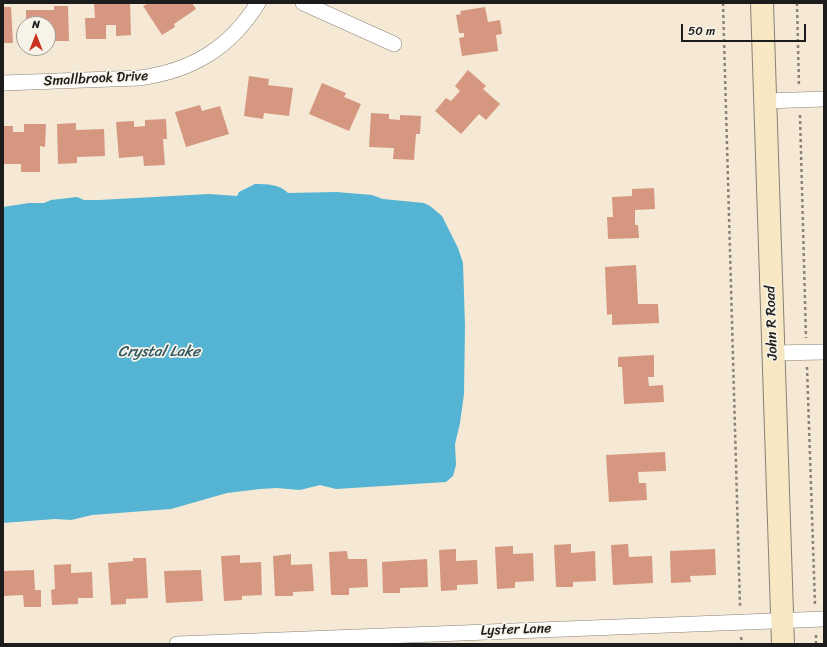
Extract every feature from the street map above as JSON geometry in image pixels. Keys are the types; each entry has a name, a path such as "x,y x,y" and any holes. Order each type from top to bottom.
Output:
{"main road":[{"name":"John R Road","path":"762,3 783,644"}],"street":[{"name":"Smallbrook Drive","path":"3,84 157,76 203,58 221,47 241,27 258,3"},
{"path":"303,3 394,44"},
{"path":"765,101 824,99"},
{"path":"774,353 824,352"},
{"name":"Lyster Lane","path":"177,644 824,619"}],"path":[{"path":"723,3 740,609"},
{"path":"797,3 799,83"},
{"path":"800,116 806,334"},
{"path":"807,368 815,601"},
{"path":"816,636 816,644"}],"water":[{"name":"Crystal Lake","path":"255,184 277,186 288,193 336,192 372,195 383,199 424,203 442,216 458,248 463,263 465,326 464,394 460,423 455,444 456,465 453,476 446,482 336,489 320,485 300,490 277,488 260,489 227,493 171,509 92,515 71,520 55,519 3,523 3,207 29,203 44,203 51,200 77,197 84,200 99,200 209,194 237,196 239,192"}],"building":[{"path":"94,3 130,3 131,35 116,36 116,25 106,25 106,39 86,39 85,18 95,18"},
{"path":"149,3 192,3 196,9 174,24 175,27 162,35 143,6"},
{"path":"54,6 68,6 69,41 56,41 56,16 26,16 26,10 54,10"},
{"path":"3,7 11,7 13,43 3,43"},
{"path":"485,7 488,22 500,20 502,34 496,35 498,51 462,56 459,38 464,37 464,33 459,33 456,15 461,14 460,11"},
{"path":"468,70 486,86 483,89 500,104 486,120 479,114 461,134 435,111 446,98 451,101 460,91 455,86"},
{"path":"249,76 269,79 268,85 293,88 289,116 264,113 263,119 244,116"},
{"path":"322,83 346,93 344,97 361,104 349,131 309,114"},
{"path":"200,105 202,111 220,106 229,134 186,147 175,112"},
{"path":"371,113 389,114 389,119 400,120 400,115 421,116 420,134 416,134 414,160 393,159 394,148 369,147"},
{"path":"166,119 167,139 163,139 165,165 144,166 143,156 119,158 116,122 134,121 134,127 145,126 145,120"},
{"path":"76,123 76,130 104,129 105,156 77,157 77,163 58,164 57,124"},
{"path":"24,124 46,124 45,147 40,146 40,172 21,172 21,164 3,164 3,126 13,126 13,132 24,132"},
{"path":"654,188 655,209 635,210 635,225 638,225 639,238 608,239 607,217 613,217 612,197 632,196 632,189"},
{"path":"636,265 638,304 658,304 659,323 612,325 612,314 607,315 605,267"},
{"path":"654,355 654,377 648,377 649,386 663,385 664,402 624,404 622,367 618,367 618,357"},
{"path":"665,452 666,471 638,472 639,483 646,483 647,500 609,502 606,455"},
{"path":"571,544 571,553 595,551 596,581 573,582 573,587 556,587 554,545"},
{"path":"628,544 629,557 652,556 653,583 613,585 611,545"},
{"path":"513,546 513,554 533,553 534,581 515,582 515,588 497,589 495,547"},
{"path":"456,549 456,561 477,560 478,584 457,585 457,590 441,591 439,550"},
{"path":"715,549 716,575 690,576 691,582 671,583 670,551"},
{"path":"347,551 348,559 367,559 368,587 349,588 349,595 331,595 329,552"},
{"path":"291,554 291,565 312,564 314,591 293,592 293,596 275,596 273,556"},
{"path":"240,555 240,563 261,562 262,595 242,596 242,600 224,601 221,556"},
{"path":"133,558 146,558 148,598 126,599 126,604 111,605 108,563 133,561"},
{"path":"427,559 428,587 400,588 400,593 383,593 382,562"},
{"path":"71,564 71,573 92,572 93,598 78,598 78,604 52,605 51,590 55,589 54,565"},
{"path":"34,570 35,590 41,590 41,607 24,607 23,595 3,596 3,571"},
{"path":"201,570 203,601 166,603 164,571"}]}
